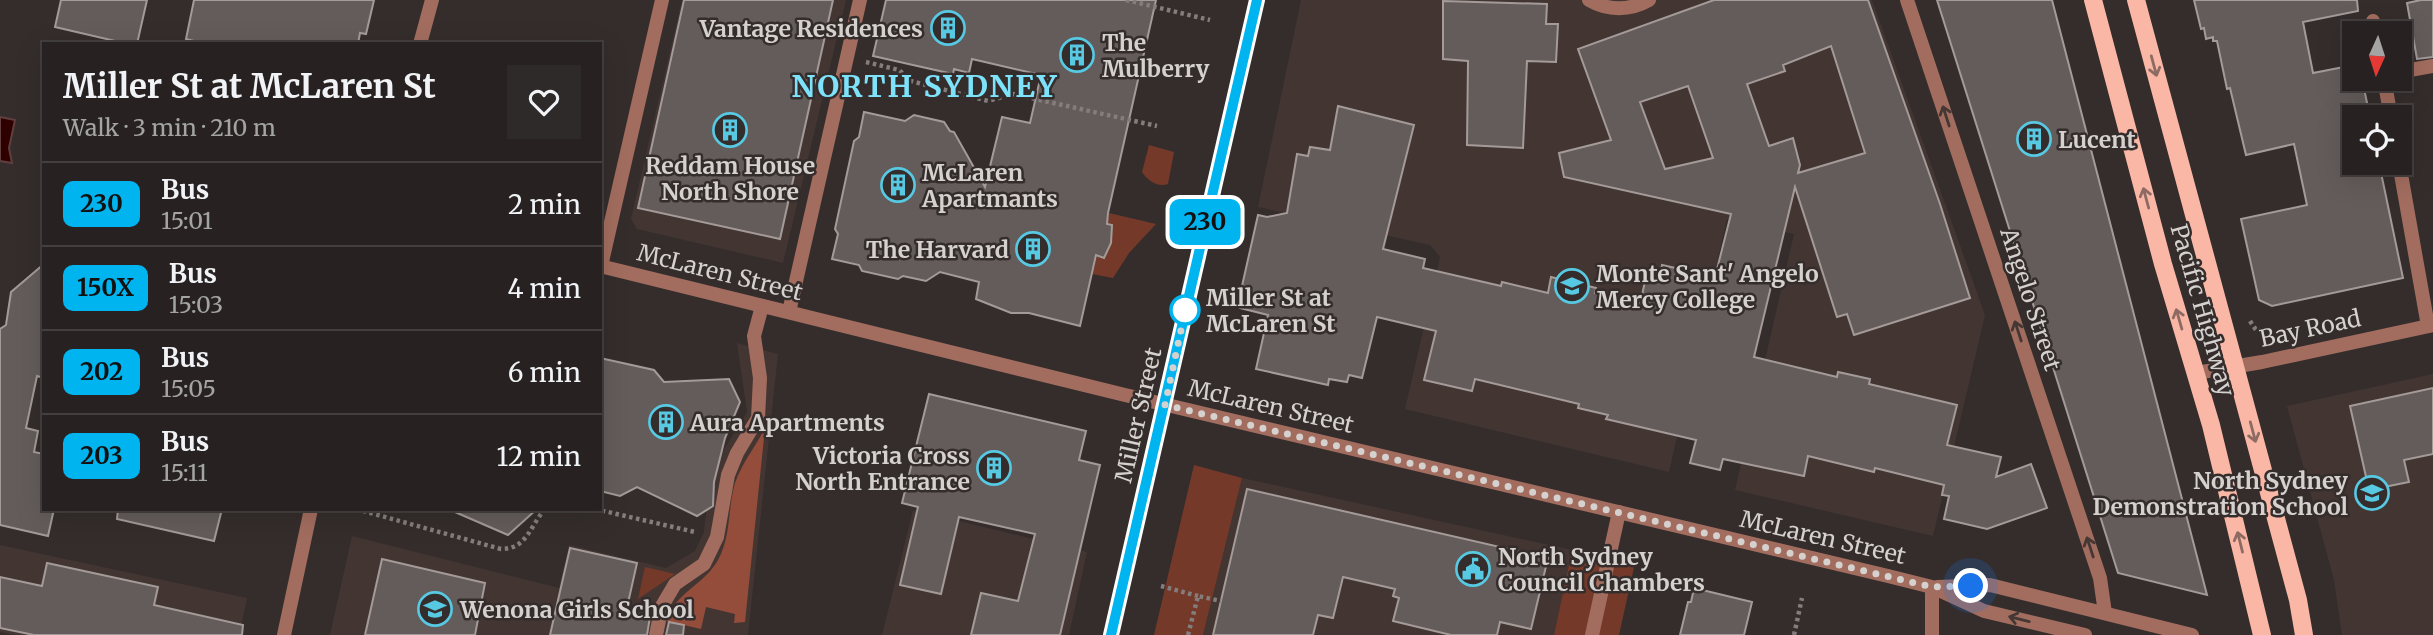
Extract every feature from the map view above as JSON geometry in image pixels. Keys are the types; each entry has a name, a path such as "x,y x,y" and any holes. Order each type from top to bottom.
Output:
{"main road":[{"name":"Miller Street","path":"1111,635 1257,0"},
{"name":"Pacific Highway","path":"2093,0 2166,276 2211,425 2262,635"},
{"name":"Pacific Highway","path":"2136,0 2298,600 2304,635"}],"street":[{"path":"422,42 432,0"},
{"path":"602,262 662,0"},
{"path":"789,312 860,0"},
{"path":"1589,0 1598,5 1618,9 1639,6 1649,0"},
{"name":"Angelo Street","path":"1907,0 2100,578 2105,613"},
{"path":"2412,69 2433,65"},
{"path":"2401,175 2430,325"},
{"name":"McLaren Street","path":"602,266 1165,405 1932,587 1984,611 2085,635"},
{"path":"656,635 662,607 675,584 704,564 717,537 729,475 737,453 758,418 760,378 754,335 762,306"},
{"name":"Bay Road","path":"2196,373 2430,325"},
{"path":"284,635 312,511"},
{"path":"1592,635 1619,512"},
{"name":"McLaren Street","path":"1932,587 1990,585 2192,635"},
{"path":"1932,587 1933,635"}],"path":[{"path":"1126,0 1210,20"},
{"path":"862,61 899,70 911,81 988,101 1013,94 1157,126"},
{"path":"2250,321 2256,330"},
{"path":"363,511 501,549 510,549 520,545 528,537 544,511"},
{"path":"602,511 717,537"},
{"path":"1161,586 1221,601"},
{"path":"1188,635 1198,596"},
{"path":"1794,635 1802,597"}],"shaded area":[{"name":"Reddam House North Shore","path":"682,0 846,0 783,263 637,229 631,219"},
{"name":"Monte Sant' Angelo Mercy College","path":"1301,0 1872,0 1985,315 1933,536 1735,490 1794,234 1727,219 1669,472 1405,409 1440,257 1430,245 1258,207"},
{"path":"0,117 15,120 9,148 12,163 0,161"},
{"path":"1149,145 1174,152 1168,184 1153,182 1142,172"},
{"path":"1109,213 1156,224 1129,253 1113,278 1092,274 1097,256 1104,258 1111,243 1112,225 1107,224"},
{"path":"737,343 778,354 748,635 330,635 352,536 559,588 569,545 666,568 695,551 704,532 715,464 747,412"},
{"name":"North Sydney Demonstration School","path":"2433,374 2433,635 2342,635 2334,580 2287,406"},
{"path":"765,428 745,622 734,623 735,614 706,607 701,629 666,621 676,603 706,576 718,560 727,535 735,483"},
{"path":"1194,465 1242,478 1203,635 1154,635"},
{"name":"North Sydney Council Chambers","path":"1242,478 1572,550 1554,635 1203,635"},
{"path":"913,510 1087,552 1069,635 882,635"},
{"path":"0,545 247,598 239,635 14,635 0,632"},
{"path":"1572,550 1635,563 1619,635 1554,635"},
{"path":"645,567 675,574 638,599"}],"building":[{"path":"61,0 147,0 137,42 119,42 55,27"},
{"path":"194,0 374,0 366,34 360,33 358,42 198,42 186,39"},
{"name":"Reddam House North Shore","path":"684,0 833,0 780,239 638,208"},
{"path":"886,0 1156,0 1108,213 1107,224 1112,225 1111,243 1104,258 1096,255 1080,326 1029,313 1011,313 976,299 979,282 940,272 926,281 903,276 898,279 862,271 859,265 832,259 838,234 835,229 854,141 859,137 864,112 905,121 914,115 944,122 950,131 954,132 985,187 1002,117 1030,123 1041,75 972,59 969,73 954,69 953,74 873,56"},
{"path":"1714,0 1868,0 1970,298 1854,335 1847,314 1837,317 1795,187 1754,357 1837,377 1838,372 1870,379 1869,384 1957,405 1947,445 2001,457 1996,477 2031,464 2047,508 1987,529 1944,519 1949,496 1942,495 1944,485 1875,468 1874,472 1808,456 1804,476 1723,459 1720,470 1690,463 1696,440 1606,419 1608,415 1578,408 1579,404 1475,379 1472,391 1424,380 1436,331 1377,317 1362,378 1349,375 1347,382 1329,379 1328,385 1256,369 1268,315 1240,308 1246,286 1242,286 1258,215 1267,217 1287,213 1297,154 1308,156 1310,147 1330,150 1338,106 1414,125 1383,249 1425,259 1423,268 1501,286 1502,282 1548,293 1551,277 1596,288 1595,293 1640,304 1646,277 1659,280 1662,265 1715,277 1731,214 1564,177 1559,153 1611,140 1578,49","holes":["1831,46 1865,153 1798,173 1800,165 1793,138 1769,146 1747,84 1785,71 1783,65","1688,86 1713,158 1665,169 1640,102"]},
{"path":"1937,0 2052,0 2207,595 2118,573"},
{"path":"2194,0 2357,0 2358,11 2303,22 2313,73 2342,67 2342,91 2365,91 2367,105 2342,105 2342,175 2382,175 2403,278 2272,306 2259,300 2241,219 2307,205 2294,144 2246,155 2230,88 2227,89 2217,41 2213,41 2213,37 2206,39 2204,28 2201,29"},
{"path":"2433,0 2433,57 2417,59 2407,3"},
{"path":"1443,1 1547,4 1546,24 1558,24 1556,62 1527,61 1523,148 1467,145 1468,61 1443,59"},
{"path":"42,266 42,377 37,376 26,428 38,431 34,452 42,454 42,511 54,511 48,536 0,525 0,329 6,325 11,292"},
{"name":"Aura Apartments","path":"602,358 654,370 664,382 729,379 740,402 725,438 714,482 713,506 697,516 637,487 620,496 602,492"},
{"path":"2433,388 2433,454 2404,460 2409,482 2369,490 2350,406"},
{"name":"Victoria Cross North Entrance","path":"929,394 1086,431 1079,460 1100,465 1060,635 971,635 981,593 1018,601 1035,534 959,517 941,594 900,585 918,507 902,503"},
{"name":"North Sydney Council Chambers","path":"1247,489 1548,558 1531,629 1500,622 1497,635 1451,635 1393,621 1399,598 1393,596 1395,589 1343,577 1333,618 1318,615 1313,635 1213,635"},
{"path":"118,511 222,511 214,541 117,519"},
{"path":"453,511 535,511 508,535"},
{"path":"570,548 637,563 626,612 650,617 647,635 550,635"},
{"path":"382,559 485,583 475,635 365,635"},
{"path":"47,563 158,587 154,605 243,625 242,635 34,635 0,628 0,577 42,586"},
{"path":"1694,588 1752,602 1744,635 1680,635"},
{"path":"669,622 684,625 683,635 666,635"}],"bus line":[{"name":"230","path":"1111,635 1257,0"}],"place":[{"name":"Vantage Residences","path":"948,28"},
{"name":"The Mulberry","path":"1077,55"},
{"name":"Reddam House North Shore","path":"730,130"},
{"name":"Lucent","path":"2034,139"},
{"name":"McLaren Apartmants","path":"898,185"},
{"name":"The Harvard","path":"1033,249"},
{"name":"Monte Sant' Angelo Mercy College","path":"1572,286"},
{"name":"Miller St at McLaren St","path":"1185,310"},
{"name":"Aura Apartments","path":"666,422"},
{"name":"Victoria Cross North Entrance","path":"994,468"},
{"name":"North Sydney Demonstration School","path":"2372,493"},
{"name":"North Sydney Council Chambers","path":"1473,569"},
{"name":"Wenona Girls School","path":"435,609"}],"district":[{"name":"NORTH SYDNEY","path":"925,86"}],"route":[{"path":"1185,310 1187,302 1165,405 1213,414 1932,587 1971,586"}]}
